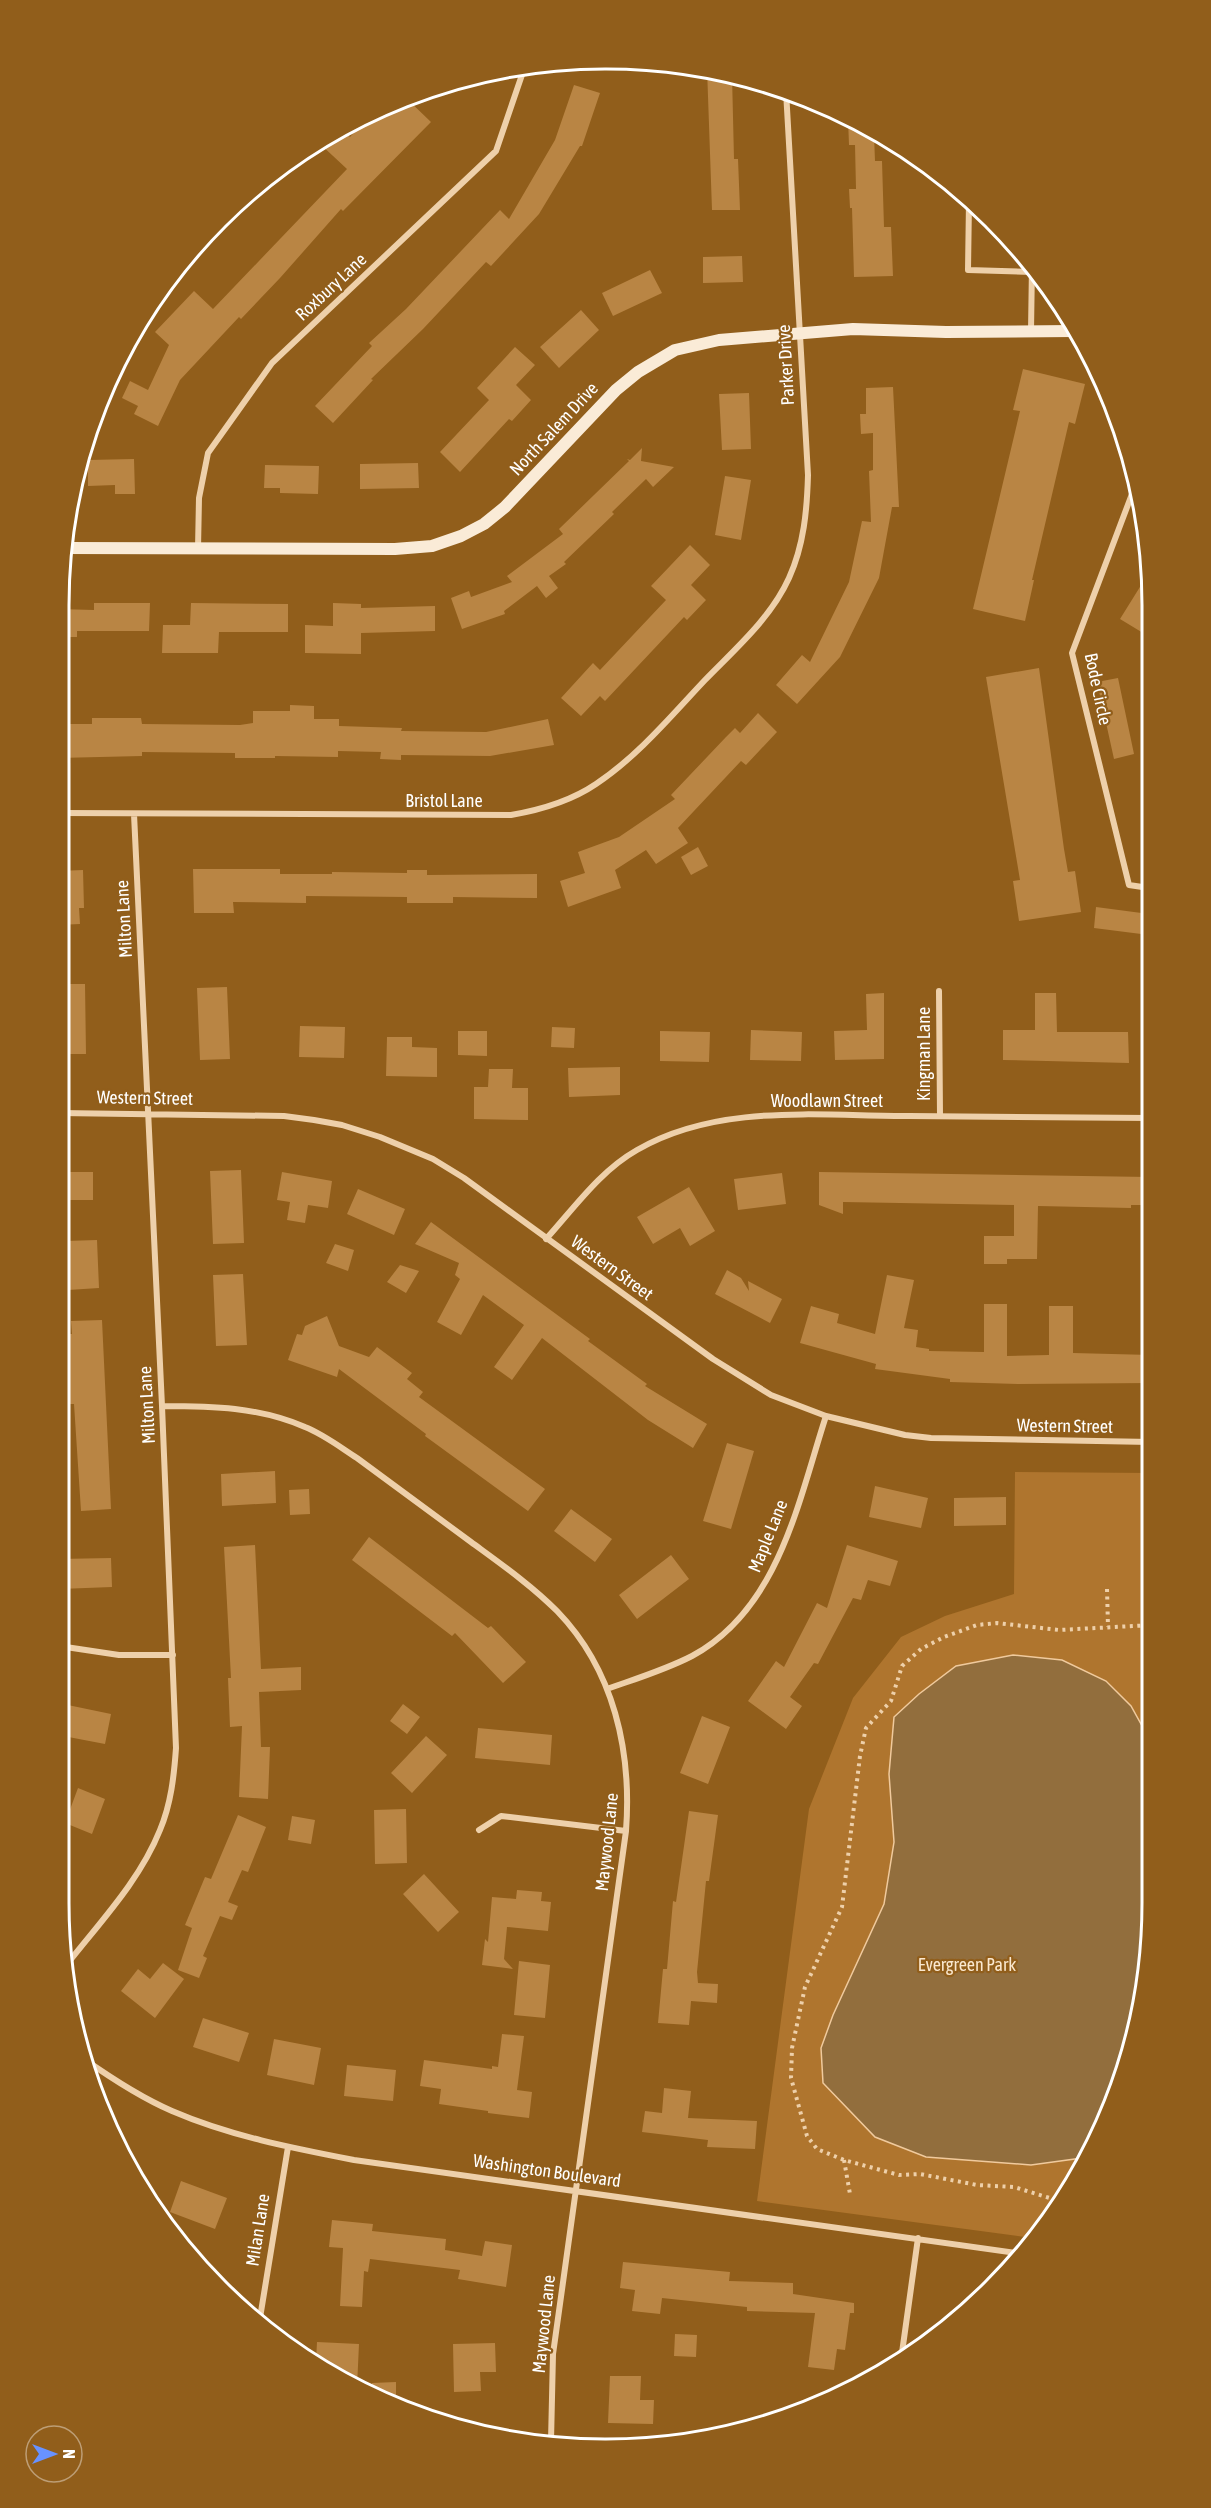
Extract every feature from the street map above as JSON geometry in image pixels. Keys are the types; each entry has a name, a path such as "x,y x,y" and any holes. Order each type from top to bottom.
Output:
{"street":[{"name":"Roxbury Lane","path":"198,549 199,498 208,453 272,363 496,151 522,76"},
{"name":"Parker Drive","path":"758,625 776,601 789,578 798,554 807,504 787,100"},
{"path":"969,211 969,270 1022,268"},
{"path":"1031,331 1032,280"},
{"name":"North Salem Drive","path":"73,548 395,549 432,546 461,536 484,524 505,507 616,390 655,360 696,344 853,329 946,332 1066,331"},
{"name":"Bode Circle","path":"1131,497 1072,653 1130,885 1142,887"},
{"name":"Bristol Lane","path":"69,813 494,816 547,807 594,786 621,766 758,625"},
{"name":"Milton Lane","path":"72,1959 127,1888 151,1850 161,1828 174,1778 176,1748 134,814"},
{"name":"Kingman Lane","path":"939,991 940,1116"},
{"name":"Western Street","path":"69,1113 284,1116 351,1128 433,1159 464,1178 713,1359 771,1395 826,1416 904,1435 931,1438 1142,1442"},
{"name":"Woodlawn Street","path":"546,1239 602,1175 619,1162 639,1149 687,1128 730,1119 940,1116 1142,1118"},
{"name":"Maywood Lane","path":"162,1406 214,1406 253,1411 298,1424 331,1440 542,1596 576,1634 607,1689 618,1719 626,1758 628,1808 554,2354 551,2436"},
{"name":"Maple Lane","path":"607,1689 691,1656 732,1626 751,1605 779,1557 826,1416"},
{"path":"69,1648 119,1655 173,1655"},
{"path":"478,1830 501,1816 626,1831"},
{"name":"Washington Boulevard","path":"94,2066 171,2110 260,2141 288,2147 354,2160 1013,2252"},
{"name":"Milan Lane","path":"261,2313 288,2147"},
{"path":"902,2350 918,2238"}],"path":[{"path":"1107,1589 1108,1627"},
{"path":"1053,2199 1014,2187 977,2185 920,2174 899,2175 844,2160 817,2149 807,2136 791,2078 792,2048 804,1987 842,1907 860,1756 866,1728 891,1701 902,1666 921,1649 976,1624 997,1623 1059,1630 1142,1625"},
{"path":"844,2160 850,2194"}],"green space":[{"name":"Evergreen Park","path":"1015,1472 1142,1473 1141,1938 1132,2007 1124,2041 1101,2108 1070,2171 1052,2201 1024,2237 757,2201 809,1809 853,1698 901,1637 945,1616 1014,1594"}],"shaded area":[{"path":"1013,1655 1062,1660 1106,1681 1131,1706 1142,1726 1141,1938 1132,2007 1114,2075 1077,2159 1031,2165 926,2157 875,2137 823,2083 821,2048 833,2015 884,1904 894,1842 889,1774 894,1717 919,1694 956,1666"}],"building":[{"path":"707,79 732,84 734,159 738,159 740,210 712,210"},
{"path":"574,85 600,93 582,146 539,214 491,266 486,262 423,329 371,379 373,380 333,423 315,406 372,346 369,343 406,309 500,210 509,219 555,140"},
{"path":"413,105 431,122 343,211 341,209 280,278 241,319 239,317 180,380 158,426 134,414 138,406 122,398 130,381 148,390 169,345 155,332 194,291 213,309 347,169 325,148 348,135 350,137 368,124"},
{"path":"848,127 874,141 875,161 882,161 884,227 891,227 893,276 854,277 852,208 850,208 849,189 856,189 855,145 849,145"},
{"path":"742,256 743,282 703,283 703,257"},
{"path":"650,270 662,293 613,316 602,293"},
{"path":"581,310 599,330 559,368 540,347"},
{"path":"515,347 535,365 516,385 531,400 512,421 509,419 460,472 440,452 489,400 477,388"},
{"path":"1023,369 1085,384 1075,424 1069,422 1032,580 1034,580 1025,621 973,609 1020,411 1013,410"},
{"path":"893,387 899,507 892,507 879,578 840,657 797,704 776,685 802,655 810,662 849,582 862,521 871,522 869,471 873,470 873,433 861,434 860,414 866,414 866,388"},
{"path":"749,393 751,449 722,450 719,394"},
{"path":"642,448 641,461 674,467 653,487 646,479 612,512 614,514 564,562 566,564 549,576 558,588 546,598 537,586 504,611 505,614 462,629 451,598 469,591 471,597 512,582 507,576 563,534 559,529 629,461 627,459 630,460"},
{"path":"134,459 135,494 115,494 115,485 88,486 89,460"},
{"path":"418,463 419,488 360,489 360,464"},
{"path":"265,465 319,466 318,494 280,493 280,488 264,488"},
{"path":"725,476 751,480 741,540 715,535"},
{"path":"690,545 710,565 691,585 706,600 687,620 684,617 605,701 600,696 581,716 561,698 593,663 600,670 666,600 651,586"},
{"path":"1141,585 1142,632 1120,619"},
{"path":"94,603 150,603 149,631 77,631 77,637 69,637 69,609 94,610"},
{"path":"191,603 288,604 288,632 219,632 218,653 162,653 163,625 190,625"},
{"path":"333,603 361,604 361,608 435,606 435,631 361,633 361,654 305,653 305,625 333,626"},
{"path":"1039,668 1064,849 1068,872 1075,871 1081,912 1019,921 1013,881 1020,880 986,677"},
{"path":"1118,678 1134,754 1114,759 1097,682"},
{"path":"290,705 314,706 314,719 339,719 339,726 402,728 401,731 486,732 548,719 554,745 490,756 401,755 401,760 380,759 381,752 338,751 338,757 235,758 235,753 142,752 142,756 69,758 69,724 92,724 92,718 141,718 142,724 240,725 253,723 253,711 290,711"},
{"path":"758,713 777,732 746,765 741,761 678,828 688,843 656,864 646,850 615,870 621,888 568,907 560,881 585,873 578,852 619,837 675,799 671,795 726,737 735,728 740,733"},
{"path":"698,847 708,866 691,875 681,857"},
{"path":"193,869 280,869 280,874 407,873 407,870 427,870 427,875 537,874 537,898 453,897 453,903 407,903 407,897 306,896 306,903 233,902 234,913 194,913"},
{"path":"83,870 84,908 79,908 80,924 69,924 69,871"},
{"path":"1096,907 1142,913 1142,934 1094,928"},
{"path":"69,984 85,984 86,1054 69,1054"},
{"path":"227,987 230,1059 200,1060 197,988"},
{"path":"884,993 884,1059 835,1060 834,1031 867,1030 866,994"},
{"path":"1035,993 1056,993 1057,1032 1128,1032 1129,1063 1003,1060 1003,1030 1035,1030"},
{"path":"300,1026 345,1027 344,1058 299,1057"},
{"path":"552,1027 575,1028 574,1048 551,1047"},
{"path":"751,1030 802,1032 801,1061 750,1060"},
{"path":"458,1031 487,1031 487,1056 458,1055"},
{"path":"660,1031 710,1032 709,1062 660,1061"},
{"path":"387,1037 412,1037 412,1047 437,1048 437,1077 386,1076"},
{"path":"620,1067 620,1095 569,1097 568,1068"},
{"path":"489,1069 513,1069 512,1088 528,1088 528,1120 474,1119 474,1087 488,1087"},
{"path":"241,1170 244,1243 213,1244 210,1171"},
{"path":"69,1172 93,1172 93,1200 69,1200"},
{"path":"282,1172 332,1181 328,1208 308,1205 305,1223 287,1220 290,1202 277,1200"},
{"path":"819,1172 1142,1177 1142,1205 1131,1205 1131,1208 1038,1206 1037,1259 1007,1259 1007,1264 984,1264 984,1236 1014,1236 1014,1205 843,1202 843,1214 819,1205"},
{"path":"782,1173 786,1204 738,1210 734,1179"},
{"path":"689,1187 715,1231 690,1246 680,1228 653,1244 637,1217"},
{"path":"358,1189 405,1209 394,1235 347,1214"},
{"path":"431,1222 590,1339 588,1341 647,1384 645,1386 707,1424 693,1448 648,1420 542,1338 512,1380 494,1367 524,1325 483,1295 461,1335 437,1322 460,1279 455,1275 459,1263 415,1244"},
{"path":"97,1240 99,1288 69,1290 69,1241"},
{"path":"335,1244 354,1250 348,1271 326,1263"},
{"path":"400,1265 419,1271 406,1293 387,1282"},
{"path":"727,1270 741,1278 749,1291 748,1281 782,1299 770,1323 715,1294"},
{"path":"243,1274 247,1345 216,1346 213,1275"},
{"path":"887,1275 914,1280 904,1328 918,1330 916,1347 929,1349 929,1351 984,1352 984,1304 1007,1304 1007,1356 1049,1355 1049,1306 1073,1306 1073,1353 1142,1355 1142,1383 950,1382 950,1379 875,1369 876,1364 800,1343 811,1306 839,1314 837,1323 875,1334"},
{"path":"327,1316 339,1346 369,1357 377,1347 412,1373 407,1379 423,1392 419,1397 545,1489 528,1511 425,1436 426,1434 339,1369 337,1377 288,1360 297,1334 302,1335 305,1326"},
{"path":"102,1320 111,1509 81,1511 74,1404 69,1404 71,1321"},
{"path":"727,1443 754,1451 731,1529 703,1521"},
{"path":"275,1471 276,1503 222,1506 221,1474"},
{"path":"875,1486 928,1498 921,1528 869,1517"},
{"path":"309,1489 310,1514 290,1515 289,1490"},
{"path":"1006,1497 1006,1525 954,1526 954,1498"},
{"path":"571,1509 612,1539 595,1562 554,1531"},
{"path":"369,1537 488,1628 491,1626 526,1662 503,1683 455,1633 452,1636 352,1560"},
{"path":"255,1545 261,1669 301,1667 301,1690 259,1692 261,1747 270,1747 268,1799 239,1797 242,1726 230,1727 228,1678 231,1678 224,1547"},
{"path":"847,1545 898,1561 890,1586 868,1580 861,1600 853,1598 818,1664 814,1663 790,1697 802,1706 786,1729 748,1701 776,1661 784,1667 817,1603 827,1608"},
{"path":"671,1555 689,1579 637,1619 619,1595"},
{"path":"111,1558 112,1587 69,1589 69,1559"},
{"path":"403,1704 420,1717 407,1734 390,1721"},
{"path":"69,1705 111,1714 105,1744 69,1737"},
{"path":"702,1716 730,1727 708,1784 680,1773"},
{"path":"478,1728 552,1735 550,1765 475,1758"},
{"path":"426,1736 447,1755 412,1793 391,1773"},
{"path":"78,1788 105,1799 92,1834 69,1825 69,1812"},
{"path":"406,1809 407,1863 375,1864 374,1810"},
{"path":"689,1811 718,1815 709,1881 706,1881 697,1972 698,1983 718,1984 717,2003 691,2001 689,2025 658,2023 663,1969 667,1969 673,1901 676,1902"},
{"path":"238,1815 266,1827 248,1872 242,1870 228,1902 238,1906 232,1920 220,1916 203,1956 207,1958 199,1978 178,1970 192,1928 185,1925 205,1877 211,1879"},
{"path":"292,1816 315,1820 311,1844 288,1840"},
{"path":"424,1874 459,1912 438,1932 403,1894"},
{"path":"517,1890 542,1892 541,1901 551,1902 548,1931 507,1927 504,1959 513,1969 482,1965 485,1939 488,1942 492,1897 516,1899"},
{"path":"519,1961 550,1965 545,2018 514,2015"},
{"path":"163,1963 184,1979 155,2018 121,1991 138,1969 150,1979"},
{"path":"203,2018 249,2033 239,2062 193,2047"},
{"path":"502,2034 524,2036 517,2090 532,2092 529,2118 439,2104 441,2089 420,2086 424,2060 492,2069 492,2066 498,2067"},
{"path":"274,2039 321,2048 314,2085 267,2075"},
{"path":"347,2065 396,2070 393,2101 344,2096"},
{"path":"664,2088 691,2091 688,2118 757,2121 755,2149 707,2147 708,2140 642,2132 645,2111 662,2113"},
{"path":"181,2181 227,2198 215,2229 170,2212"},
{"path":"332,2220 373,2224 372,2231 446,2239 445,2250 482,2256 485,2241 512,2245 506,2287 458,2279 460,2270 370,2259 368,2272 364,2271 362,2307 340,2306 343,2248 329,2247"},
{"path":"623,2262 730,2272 729,2281 793,2283 793,2294 854,2303 854,2313 850,2313 845,2350 837,2349 834,2370 808,2367 815,2313 747,2311 747,2307 662,2298 660,2314 632,2311 635,2290 620,2288"},
{"path":"675,2334 697,2335 696,2357 674,2356"},
{"path":"317,2342 359,2344 357,2378 331,2362 316,2355"},
{"path":"495,2343 496,2372 480,2372 481,2391 454,2392 453,2344"},
{"path":"610,2376 641,2376 640,2400 654,2400 653,2424 608,2423"},
{"path":"396,2382 396,2396 372,2386 372,2383"}]}
